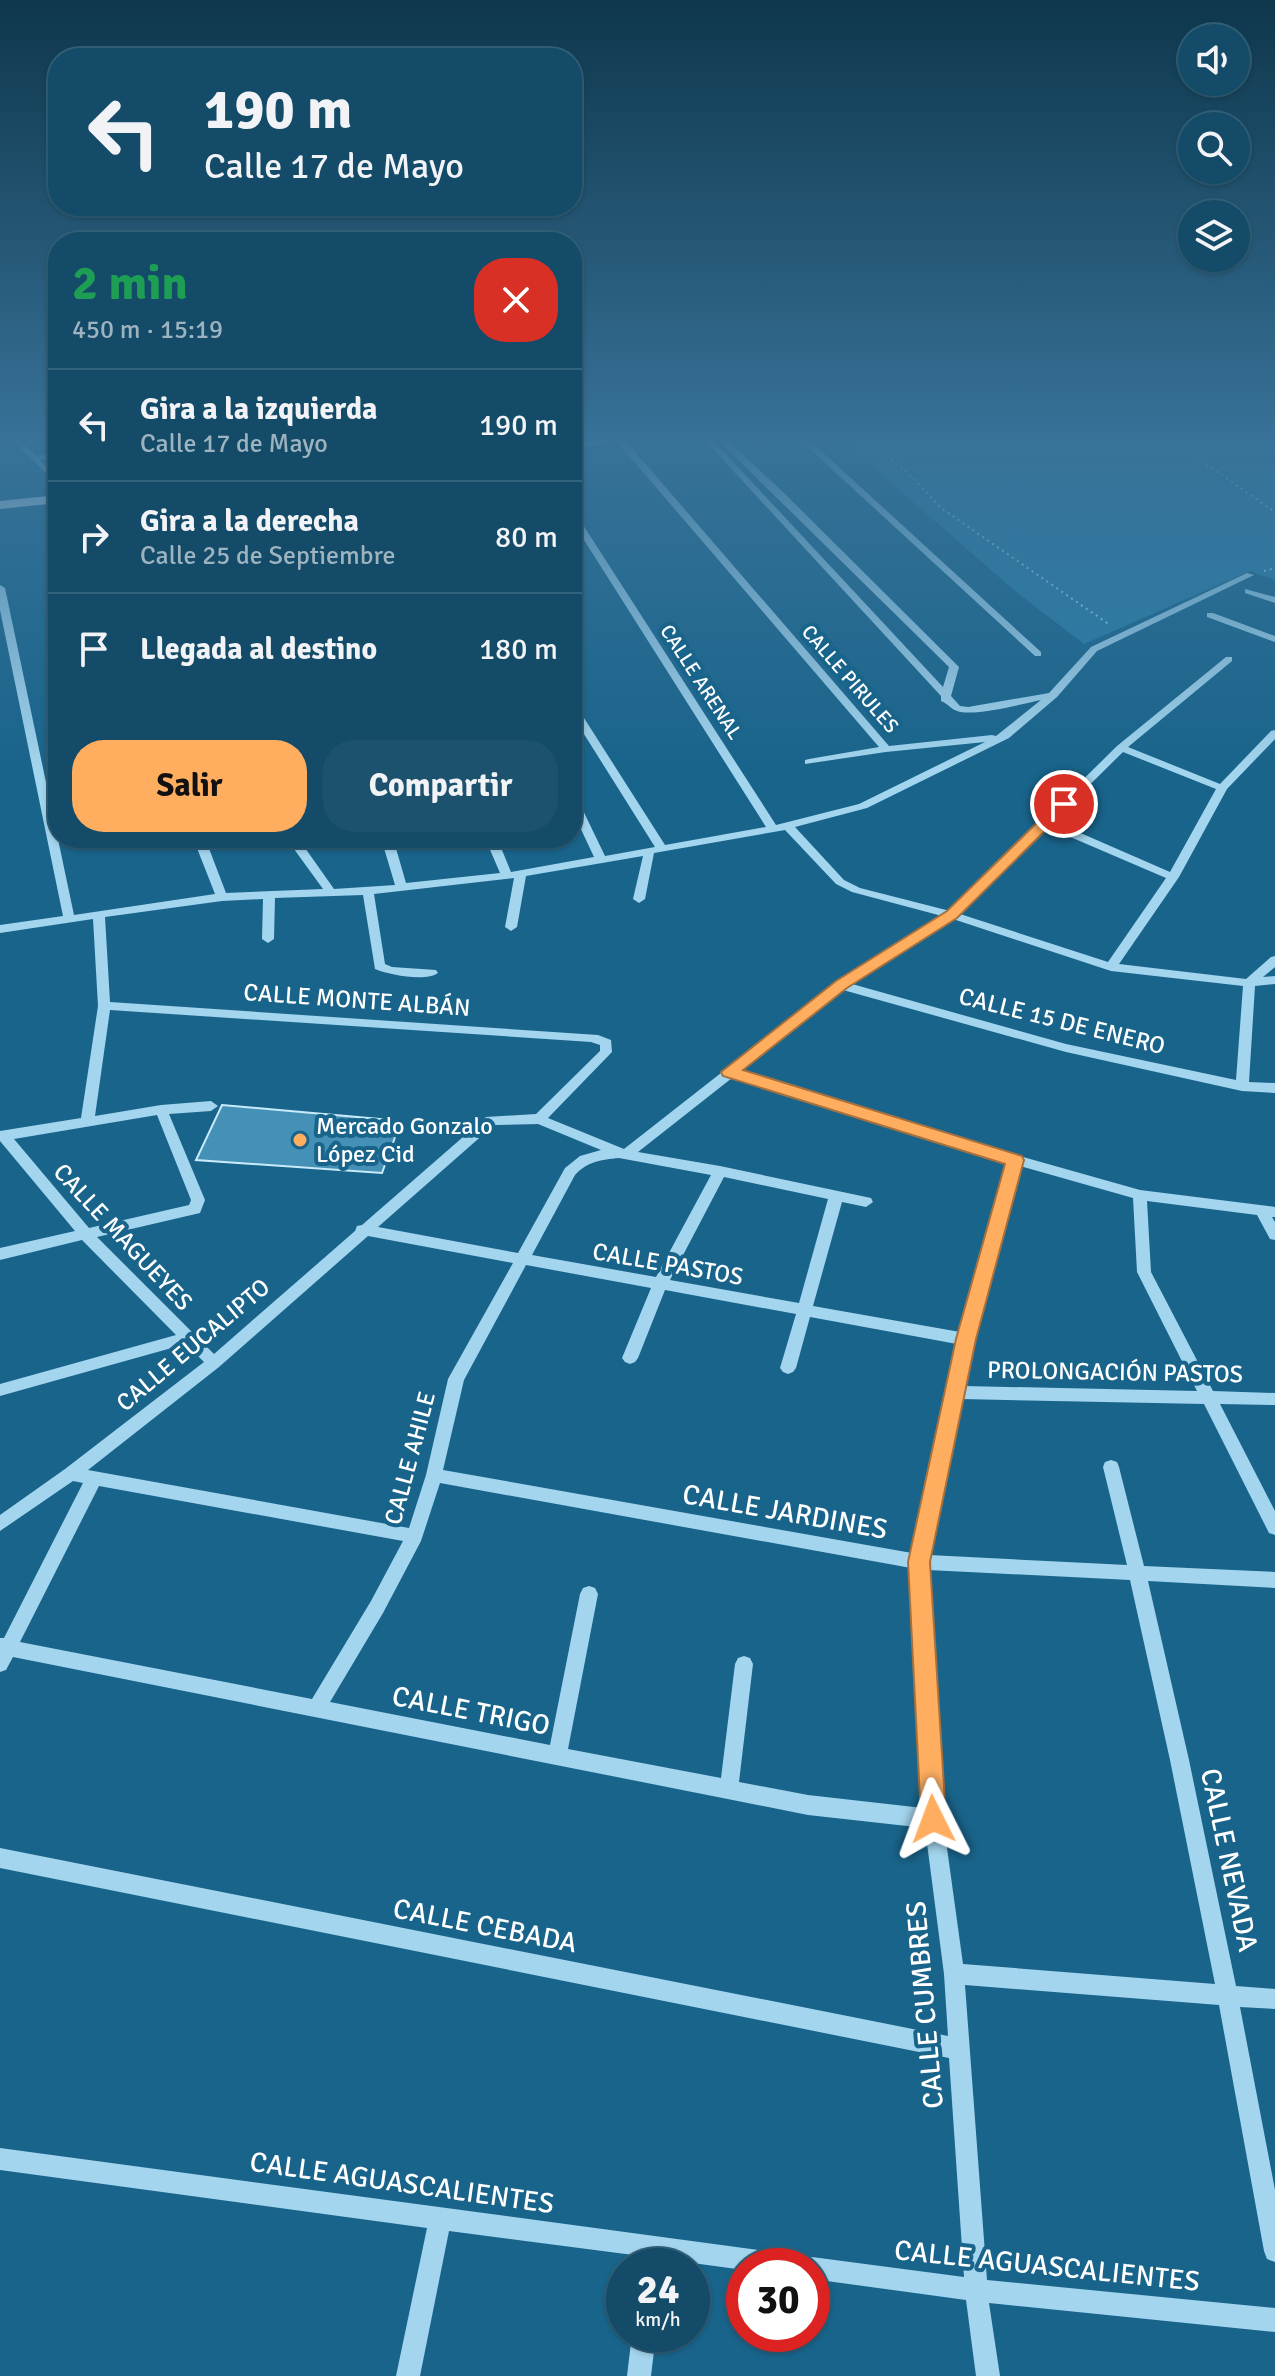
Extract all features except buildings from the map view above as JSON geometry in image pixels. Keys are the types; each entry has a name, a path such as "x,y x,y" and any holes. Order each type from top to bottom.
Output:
{"street":[{"name":"CALLE ARENAL","path":"594,548 773,829"},
{"name":"CALLE PIRULES","path":"711,548 886,749 1005,736"},
{"path":"807,548 945,699 964,710 1053,695"},
{"path":"834,548 954,667 945,699"},
{"path":"922,548 1038,654"},
{"path":"0,929 222,897 368,891 521,874 773,829 863,806 1005,736 1053,695 1094,649 1250,575"},
{"path":"0,588 48,818"},
{"path":"1248,591 1275,600"},
{"path":"1210,615 1275,639"},
{"path":"625,1155 841,985 952,915 1121,748 1229,659"},
{"path":"582,723 662,849"},
{"path":"1111,967 1173,877 1222,788 1275,733"},
{"path":"1121,748 1222,788"},
{"path":"809,762 886,749"},
{"path":"582,819 601,860"},
{"path":"1045,822 1173,877"},
{"path":"788,826 847,887 952,915 1111,967 1249,983 1275,980"},
{"path":"54,848 69,919"},
{"path":"203,848 222,897"},
{"path":"299,848 331,893"},
{"path":"390,848 402,888"},
{"path":"495,848 507,875"},
{"path":"639,899 649,852"},
{"path":"511,927 521,874"},
{"path":"368,891 379,966 390,971 432,973"},
{"path":"268,939 269,897"},
{"path":"87,1122 104,1006 99,914"},
{"path":"1242,1086 1249,983 1275,960"},
{"name":"CALLE 15 DE ENERO","path":"841,985 1066,1048 1242,1086 1275,1088"},
{"name":"CALLE MONTE ALBÁN","path":"104,1006 593,1038 606,1043 606,1052 539,1119"},
{"path":"729,1072 1140,1195 1268,1211 1275,1235"},
{"path":"2,1136 161,1110 211,1106"},
{"path":"0,1254 191,1211 198,1206 161,1110"},
{"path":"539,1119 625,1155 720,1171 866,1202"},
{"name":"CALLE EUCALIPTO","path":"0,1524 71,1474 214,1363 491,1120 539,1119"},
{"name":"CALLE MAGUEYES","path":"2,1136 86,1235 214,1363"},
{"name":"CALLE AHILE","path":"316,1709 415,1536 434,1475 456,1379 521,1260 577,1163 590,1157 625,1155"},
{"name":"CALLE CUMBRES","path":"988,2376 976,2290 954,1974 933,1819 919,1562 966,1339 1015,1160"},
{"path":"630,1358 660,1284 720,1171"},
{"path":"1140,1195 1144,1272 1275,1528"},
{"path":"788,1368 836,1197"},
{"name":"CALLE PASTOS","path":"362,1230 966,1339"},
{"path":"0,1390 187,1338"},
{"name":"PROLONGACIÓN PASTOS","path":"955,1392 1275,1399"},
{"name":"CALLE NEVADA","path":"1111,1467 1138,1575 1229,1996 1275,2251"},
{"path":"71,1474 415,1536"},
{"name":"CALLE JARDINES","path":"434,1475 919,1562 1275,1580"},
{"path":"2,1653 94,1479"},
{"path":"557,1756 589,1594"},
{"name":"CALLE TRIGO","path":"2,1653 316,1709 808,1805 933,1819"},
{"path":"729,1790 744,1664"},
{"name":"CALLE CEBADA","path":"0,1858 959,2049"},
{"path":"954,1974 1275,1999"},
{"name":"CALLE AGUASCALIENTES","path":"0,2159 440,2218 607,2248"},
{"path":"408,2376 440,2218"},
{"name":"CALLE AGUASCALIENTES","path":"830,2270 976,2290 1275,2320"},
{"path":"639,2376 642,2352"}],"path":[{"path":"998,548 1121,634"}],"shaded area":[{"path":"966,548 1275,548 1275,580 1250,571 1084,644"}],"place":[{"name":"Mercado Gonzalo López Cid","path":"300,1140"}],"route":[{"path":"933,1819 919,1562 966,1339 1015,1160 729,1072 841,985 952,915 1064,804"}]}
